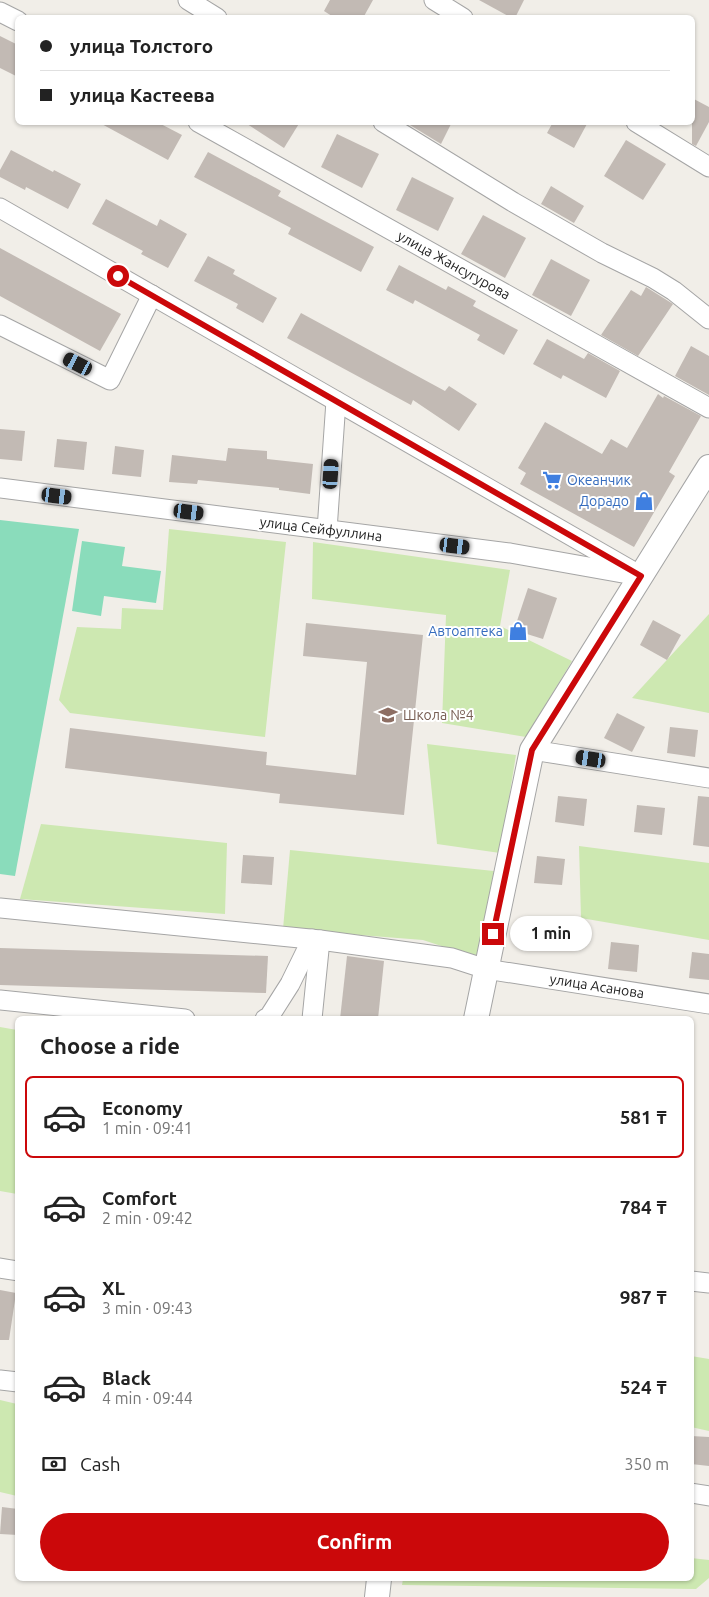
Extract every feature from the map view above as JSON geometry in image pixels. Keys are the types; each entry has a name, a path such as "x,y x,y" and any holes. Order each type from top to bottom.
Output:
{"street":[{"path":"188,0 212,15"},
{"path":"434,0 458,15"},
{"path":"0,12 15,20"},
{"name":"улица Жансугурова","path":"203,125 709,408"},
{"path":"388,125 594,249 653,278 674,291 709,319"},
{"path":"641,125 709,167"},
{"path":"0,208 641,576"},
{"path":"0,325 110,380 152,295"},
{"path":"327,530 336,401"},
{"path":"477,1016 532,750 709,467"},
{"name":"улица Сейфуллина","path":"0,488 510,553 641,576"},
{"path":"532,750 709,778"},
{"name":"улица Асанова","path":"0,908 316,940 452,958 486,969 709,1004"},
{"path":"269,1016 316,940"},
{"path":"312,1016 316,940"},
{"path":"0,1000 157,1016"},
{"path":"0,1268 15,1270"},
{"path":"694,1280 709,1283"},
{"path":"0,1380 15,1382"},
{"path":"694,1494 709,1496"},
{"path":"377,1597 379,1581"}],"green space":[{"path":"0,520 79,529 15,876 0,874"},
{"path":"169,529 286,542 265,737 70,713 59,700 77,627 121,629 122,608 163,610"},
{"path":"82,541 125,547 122,566 161,571 156,603 104,596 101,616 72,611"},
{"path":"313,542 510,570 500,626 572,661 526,737 442,723 446,615 312,599"},
{"path":"709,614 709,713 632,698"},
{"path":"427,744 516,755 500,853 437,844"},
{"path":"41,824 227,843 225,914 20,899"},
{"path":"579,846 709,863 709,940 581,918"},
{"path":"290,850 494,871 478,958 423,940 283,929"},
{"path":"0,1027 15,1030 15,1194 0,1191"},
{"path":"694,1356 709,1359 709,1431 694,1428"},
{"path":"0,1400 15,1404 15,1496 0,1492"},
{"path":"694,1558 709,1560 709,1578 696,1589 402,1585 403,1581 694,1581"}],"building":[{"path":"330,0 373,0 365,15 330,15 324,11"},
{"path":"479,0 524,0 516,15 506,15"},
{"path":"0,36 15,44 15,76 0,68"},
{"path":"695,100 709,107 709,122 696,146 692,144 692,125 695,125"},
{"path":"104,125 163,125 182,135 168,160"},
{"path":"249,125 298,125 284,148"},
{"path":"410,125 450,125 441,144"},
{"path":"551,125 586,125 574,148 547,133"},
{"path":"337,134 379,154 362,188 321,167"},
{"path":"626,140 666,164 643,200 604,176"},
{"path":"11,150 81,184 68,209 26,187 25,190 0,177 0,170"},
{"path":"208,152 281,191 278,196 374,247 361,272 288,234 291,228 194,177"},
{"path":"412,177 454,198 438,231 396,210"},
{"path":"551,186 584,206 574,223 541,204"},
{"path":"106,199 157,226 160,219 187,234 168,268 141,254 143,251 92,224"},
{"path":"483,215 526,238 505,278 461,254"},
{"path":"0,248 121,314 100,351 0,296"},
{"path":"208,256 235,270 233,274 277,298 263,323 236,308 238,304 194,281"},
{"path":"551,259 590,280 571,316 532,295"},
{"path":"399,265 446,290 448,286 476,301 473,306 518,330 504,355 477,340 480,335 415,300 413,304 386,290"},
{"path":"646,287 673,304 638,356 601,335 631,290 641,296"},
{"path":"301,313 445,391 449,386 477,404 459,431 413,400 411,405 287,338"},
{"path":"547,339 584,359 588,353 620,371 606,398 563,375 561,379 533,364"},
{"path":"691,346 709,356 709,395 675,376"},
{"path":"658,394 701,416 669,472 675,476 634,547 520,484 526,473 518,468 545,422 602,454 611,439 627,448"},
{"path":"0,429 25,431 22,461 0,459"},
{"path":"57,439 87,442 84,470 54,467"},
{"path":"115,446 144,450 141,477 112,474"},
{"path":"228,448 267,451 267,459 313,464 310,494 279,490 279,488 198,480 197,484 169,482 172,455 226,461"},
{"path":"528,588 557,598 543,639 514,630"},
{"path":"653,620 681,635 667,660 640,645"},
{"name":"Школа №4","path":"306,623 423,635 404,815 279,803 280,794 65,768 70,728 267,752 266,765 356,775 367,662 303,656"},
{"path":"617,713 645,727 632,752 604,738"},
{"path":"670,727 698,730 695,757 667,753"},
{"path":"558,796 587,799 584,826 555,822"},
{"path":"698,796 709,797 709,847 693,845"},
{"path":"637,805 665,808 662,835 634,832"},
{"path":"243,855 274,857 272,885 241,883"},
{"path":"537,856 565,859 562,885 534,883"},
{"path":"528,919 556,922 553,949 525,946"},
{"path":"611,942 639,945 637,972 608,969"},
{"path":"0,948 268,956 266,993 0,985"},
{"path":"692,952 709,954 709,980 689,978"},
{"path":"347,956 384,961 378,1016 340,1016"},
{"path":"0,1290 15,1293 15,1300 9,1340 0,1340"},
{"path":"694,1436 709,1437 709,1466 694,1464"},
{"path":"2,1507 15,1509 15,1535 0,1534"}],"place":[{"name":"Океанчик","path":"552,480"},
{"name":"Дорадо","path":"644,501"},
{"name":"Автоаптека","path":"518,631"},
{"name":"Школа №4","path":"388,715"}],"route":[{"path":"118,276 641,576 532,750 493,934"}]}
